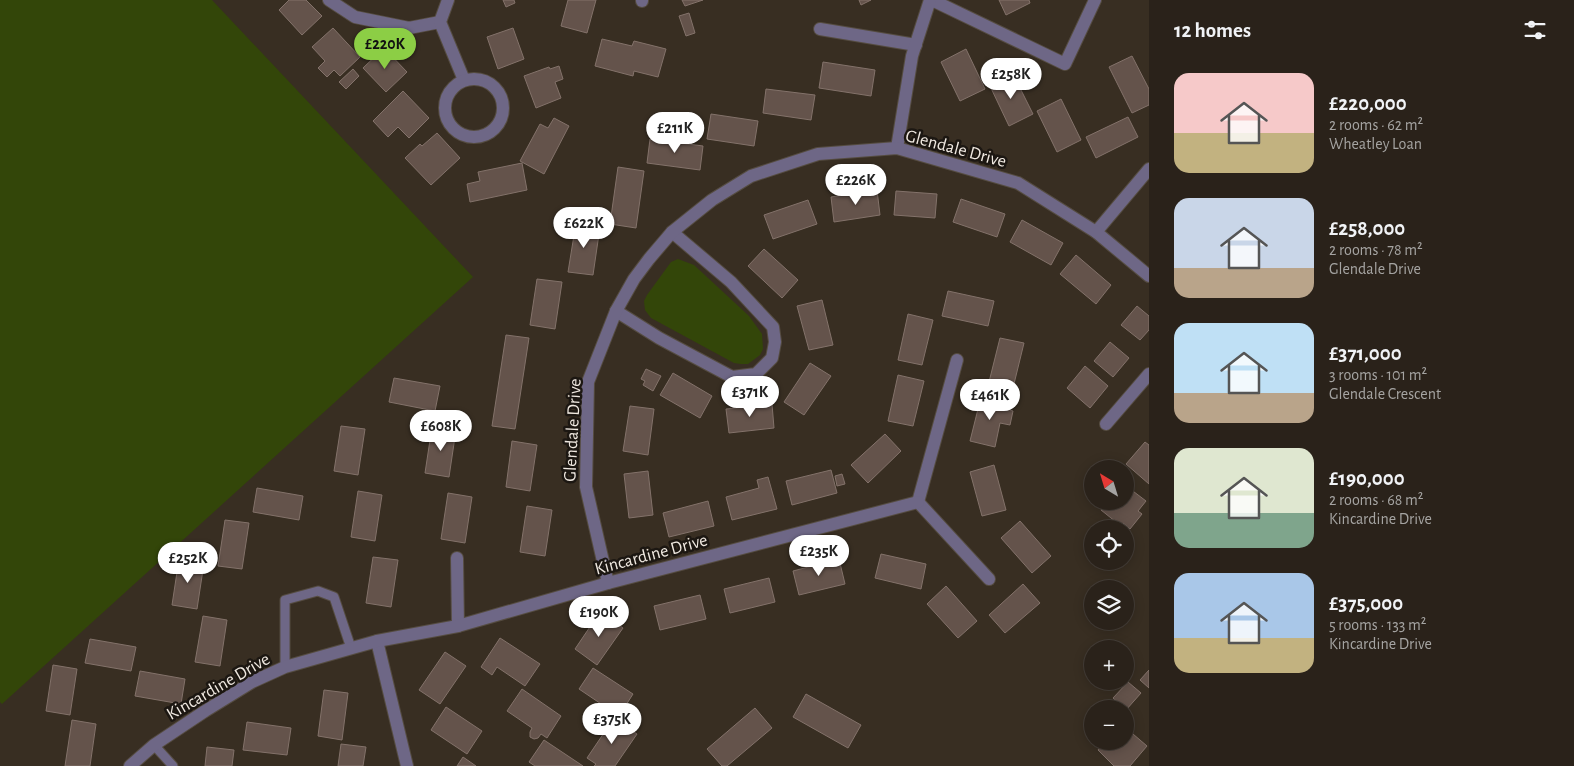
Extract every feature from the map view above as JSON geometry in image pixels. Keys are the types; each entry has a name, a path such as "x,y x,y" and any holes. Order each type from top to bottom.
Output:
{"street":[{"path":"329,0 355,17 409,28 440,22"},
{"path":"448,0 440,22 464,80"},
{"path":"897,148 916,45 931,0 1065,64 1095,0"},
{"path":"820,29 916,45"},
{"path":"482,79 493,85 500,95 503,108 501,117 495,128 486,135 468,137 455,131 449,125 444,112 446,99 451,89 464,80 482,79"},
{"name":"Glendale Drive","path":"608,583 586,487 588,382 616,311 634,279 672,232 712,200 751,176 818,154 897,148 1018,183 1096,232 1149,276"},
{"path":"1096,232 1149,169"},
{"path":"616,311 659,338 732,377 756,374 772,358 776,342 773,327 731,282 672,232"},
{"path":"957,360 918,502 989,579"},
{"path":"1106,424 1149,374"},
{"name":"Kincardine Drive","path":"130,766 154,745 252,682 285,667 377,641 458,626 608,583 918,502"},
{"path":"457,558 458,626"},
{"path":"377,641 407,766"}],"lane":[{"path":"285,667 285,600 318,591 334,597 351,648"},
{"path":"154,745 173,766"}],"green space":[{"path":"0,0 212,0 473,277 2,704 0,702"},
{"path":"678,259 694,265 749,316 762,334 763,349 760,355 748,364 734,363 651,318 645,310 644,301 671,262"}],"building":[{"path":"289,0 306,0 322,16 302,35 279,10"},
{"path":"503,0 514,0 515,3 506,7"},
{"path":"568,0 596,0 587,33 561,26"},
{"path":"682,0 703,0 685,6"},
{"path":"859,0 871,0 861,5"},
{"path":"999,0 1029,0 1030,3 1006,15"},
{"path":"689,13 695,33 686,36 679,16"},
{"path":"333,28 360,57 340,76 334,70 327,77 318,68 325,61 312,47"},
{"path":"513,28 524,59 498,69 487,37"},
{"path":"602,39 632,46 634,41 666,49 658,77 634,71 633,76 595,66"},
{"path":"384,48 407,72 386,92 363,68"},
{"path":"966,49 985,89 960,101 941,62"},
{"path":"1132,56 1149,89 1149,105 1132,113 1109,67"},
{"path":"823,62 875,70 871,96 819,88"},
{"path":"559,66 563,79 555,82 561,98 536,108 524,76 549,67 550,69"},
{"path":"353,69 359,76 346,89 339,82"},
{"path":"1013,74 1033,114 1009,126 990,86"},
{"path":"766,89 815,95 811,120 763,113"},
{"path":"403,91 429,118 409,138 398,127 388,137 373,121"},
{"path":"1061,99 1081,140 1057,152 1037,111"},
{"path":"711,114 758,121 754,146 707,139"},
{"path":"1128,117 1138,137 1096,158 1086,137"},
{"path":"554,118 569,126 544,174 520,161 540,124 548,128"},
{"path":"437,133 460,158 431,185 405,158 420,144 422,146"},
{"path":"650,139 703,146 700,170 647,163"},
{"path":"522,163 527,190 470,202 467,184 480,181 478,172"},
{"path":"618,167 644,171 636,228 610,224"},
{"path":"877,190 880,215 834,222 831,197"},
{"path":"896,191 937,194 935,218 894,215"},
{"path":"961,199 1005,214 997,237 953,222"},
{"path":"808,200 817,224 773,239 764,215"},
{"path":"1022,220 1063,243 1051,265 1010,242"},
{"path":"576,223 600,227 593,275 568,272"},
{"path":"764,249 798,280 782,298 748,266"},
{"path":"1076,255 1111,285 1096,304 1060,274"},
{"path":"537,279 562,282 555,329 530,325"},
{"path":"948,291 994,301 988,326 942,316"},
{"path":"822,300 833,345 809,350 797,306"},
{"path":"1137,306 1149,316 1149,330 1140,340 1121,325"},
{"path":"908,314 933,320 922,365 898,360"},
{"path":"506,335 529,338 515,429 492,426"},
{"path":"1000,338 1024,343 1013,388 989,382"},
{"path":"1110,342 1129,358 1113,377 1094,361"},
{"path":"810,363 831,376 804,415 784,402"},
{"path":"1085,366 1108,386 1090,408 1067,388"},
{"path":"646,369 661,376 653,391 643,385 645,381 641,379"},
{"path":"673,373 712,396 700,418 660,395"},
{"path":"898,375 924,381 913,426 888,421"},
{"path":"394,378 440,386 435,411 389,402"},
{"path":"981,397 1005,402 1004,408 1013,411 1010,425 1000,423 995,447 970,441"},
{"path":"772,404 774,428 729,433 726,409"},
{"path":"630,406 654,409 648,455 623,451"},
{"path":"341,426 365,429 358,475 334,471"},
{"path":"432,427 456,430 449,477 425,473"},
{"path":"885,434 901,451 868,483 851,465"},
{"path":"512,441 537,445 530,491 506,487"},
{"path":"1145,442 1149,445 1149,484 1134,471 1134,460 1129,460"},
{"path":"994,465 1006,510 982,516 970,472"},
{"path":"831,470 837,493 792,505 786,481"},
{"path":"648,471 653,515 629,518 624,474"},
{"path":"842,474 845,484 837,486 835,476"},
{"path":"768,477 777,509 732,520 726,497 759,488 757,480"},
{"path":"257,488 303,496 299,520 253,512"},
{"path":"358,491 382,495 375,541 351,537"},
{"path":"1134,492 1146,501 1138,511 1142,514 1134,524 1134,520 1114,520 1101,510 1134,510"},
{"path":"448,493 472,497 465,543 441,539"},
{"path":"708,501 714,526 669,537 663,513"},
{"path":"527,506 552,510 545,556 520,552"},
{"path":"225,520 249,523 242,569 218,566"},
{"path":"1020,521 1051,556 1032,573 1001,538"},
{"path":"881,554 926,564 921,589 875,578"},
{"path":"373,557 398,560 391,607 366,603"},
{"path":"179,559 204,563 197,609 172,605"},
{"path":"839,559 845,584 799,595 793,571"},
{"path":"769,578 775,602 730,613 724,589"},
{"path":"1023,584 1040,603 1005,633 989,615"},
{"path":"946,586 977,621 958,638 927,604"},
{"path":"700,595 706,619 660,630 654,606"},
{"path":"600,612 623,628 597,665 575,649"},
{"path":"203,616 227,620 220,666 195,662"},
{"path":"500,638 540,664 525,686 497,667 492,675 481,667"},
{"path":"90,639 136,647 131,671 85,663"},
{"path":"445,652 466,666 440,704 419,690"},
{"path":"53,665 77,669 70,715 46,711"},
{"path":"593,668 633,694 619,716 579,689"},
{"path":"1149,670 1149,688 1140,680"},
{"path":"140,671 185,679 181,704 135,696"},
{"path":"1134,687 1141,693 1134,701 1115,700 1113,698 1120,690 1134,690"},
{"path":"522,689 561,716 547,738 541,734 538,738 530,737 532,728 507,711"},
{"path":"324,690 348,693 342,740 318,736"},
{"path":"806,694 861,725 848,748 793,717"},
{"path":"446,707 482,731 467,754 431,730"},
{"path":"755,708 772,728 727,766 722,766 707,749"},
{"path":"614,718 637,734 615,766 594,766 596,764 587,758"},
{"path":"72,720 96,724 90,766 65,766"},
{"path":"247,722 291,728 287,755 243,750"},
{"path":"1134,735 1147,746 1130,766 1114,766 1098,750 1134,750"},
{"path":"544,740 583,766 535,766 529,762"},
{"path":"341,744 366,747 363,766 338,766"},
{"path":"207,747 234,750 232,766 205,766"},
{"path":"463,757 476,766 457,766"}]}
